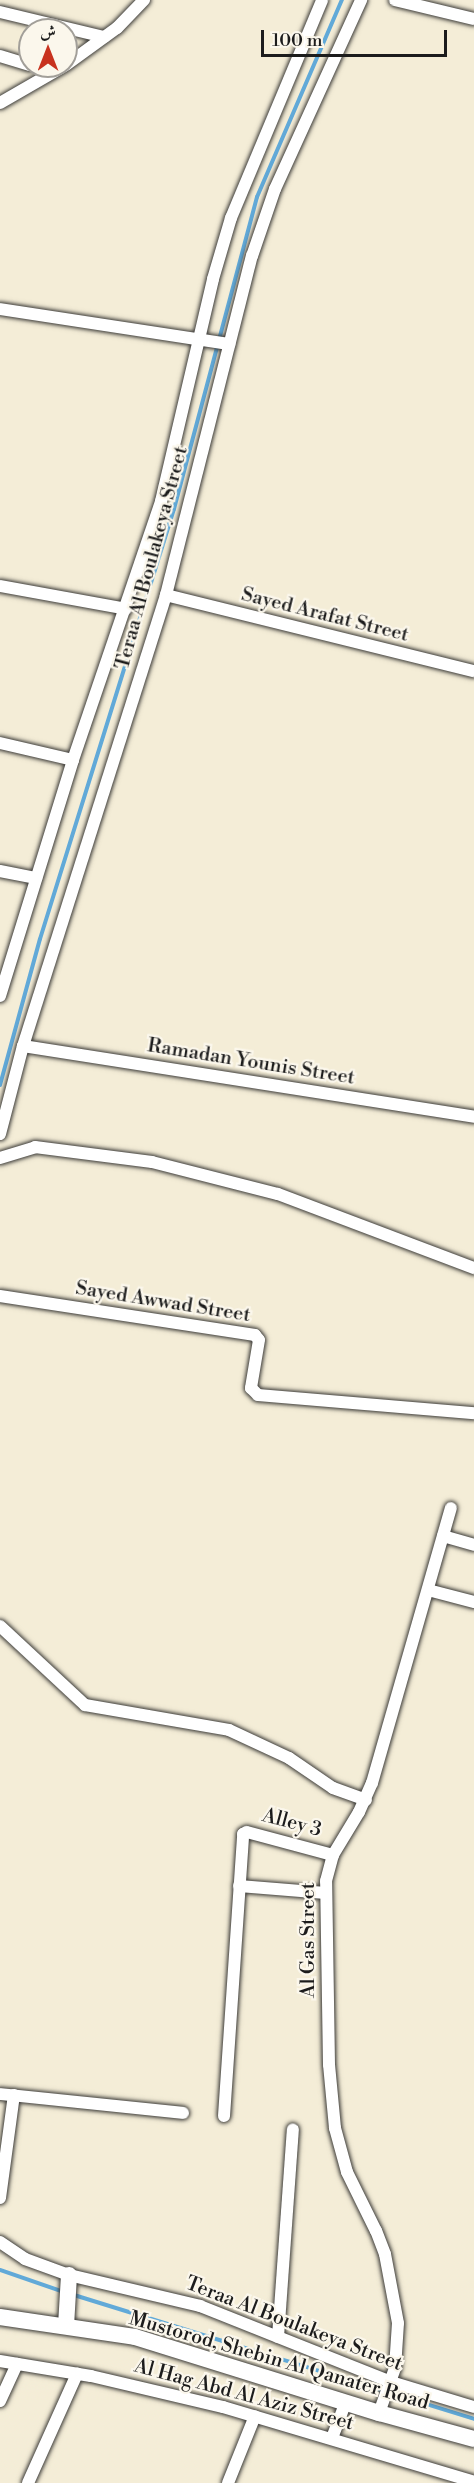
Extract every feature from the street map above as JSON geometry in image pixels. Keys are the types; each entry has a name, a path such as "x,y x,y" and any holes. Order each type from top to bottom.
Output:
{"main road":[{"path":"66,2326 69,2278"},
{"name":"Mustorod, Shebin Al Qanater Road","path":"0,2317 135,2337 379,2413 474,2439"}],"street":[{"path":"78,56 104,37 144,0"},
{"name":"Teraa Al Boulakeya Street","path":"0,996 73,760 161,501 231,218 322,0"},
{"name":"Teraa Al Boulakeya Street","path":"0,1134 23,1046 166,595 252,256 275,189 361,0"},
{"path":"395,0 474,19"},
{"path":"0,12 104,37"},
{"path":"0,56 18,62"},
{"path":"2,101 44,78"},
{"path":"0,309 229,344"},
{"path":"0,586 126,609"},
{"name":"Sayed Arafat Street","path":"166,595 474,671"},
{"path":"0,743 73,760"},
{"path":"0,871 36,878"},
{"name":"Ramadan Younis Street","path":"23,1046 474,1117"},
{"path":"0,1158 26,1149 41,1147 152,1162 278,1194 474,1268"},
{"name":"Sayed Awwad Street","path":"0,1296 255,1335 259,1340 251,1388 258,1395 474,1413"},
{"name":"Al Gas Street","path":"379,2413 391,2382 398,2338 392,2285 376,2231 347,2172 335,2128 329,2055 326,1893 333,1855 366,1800 452,1508"},
{"path":"443,1536 474,1545"},
{"path":"428,1590 474,1602"},
{"path":"0,1626 85,1705 229,1730 289,1758 333,1788 366,1800"},
{"name":"Alley 3","path":"239,1886 242,1836 247,1832 333,1855"},
{"path":"224,2116 239,1886 326,1893"},
{"path":"0,2094 183,2114"},
{"path":"0,2198 14,2095"},
{"path":"278,2337 293,2130"},
{"name":"Teraa Al Boulakeya Street","path":"0,2242 25,2259 69,2278 175,2298 391,2382 474,2407"},
{"name":"Al Hag Abd Al Aziz Street","path":"0,2361 77,2374 255,2416 474,2481"},
{"path":"0,2401 17,2364"},
{"path":"28,2483 77,2374"},
{"path":"332,2438 346,2402"},
{"path":"228,2483 255,2416"}],"waterway":[{"path":"0,1085 40,939 174,509 257,197 342,0"},
{"path":"0,2270 64,2292"},
{"path":"74,2295 474,2419"}]}
